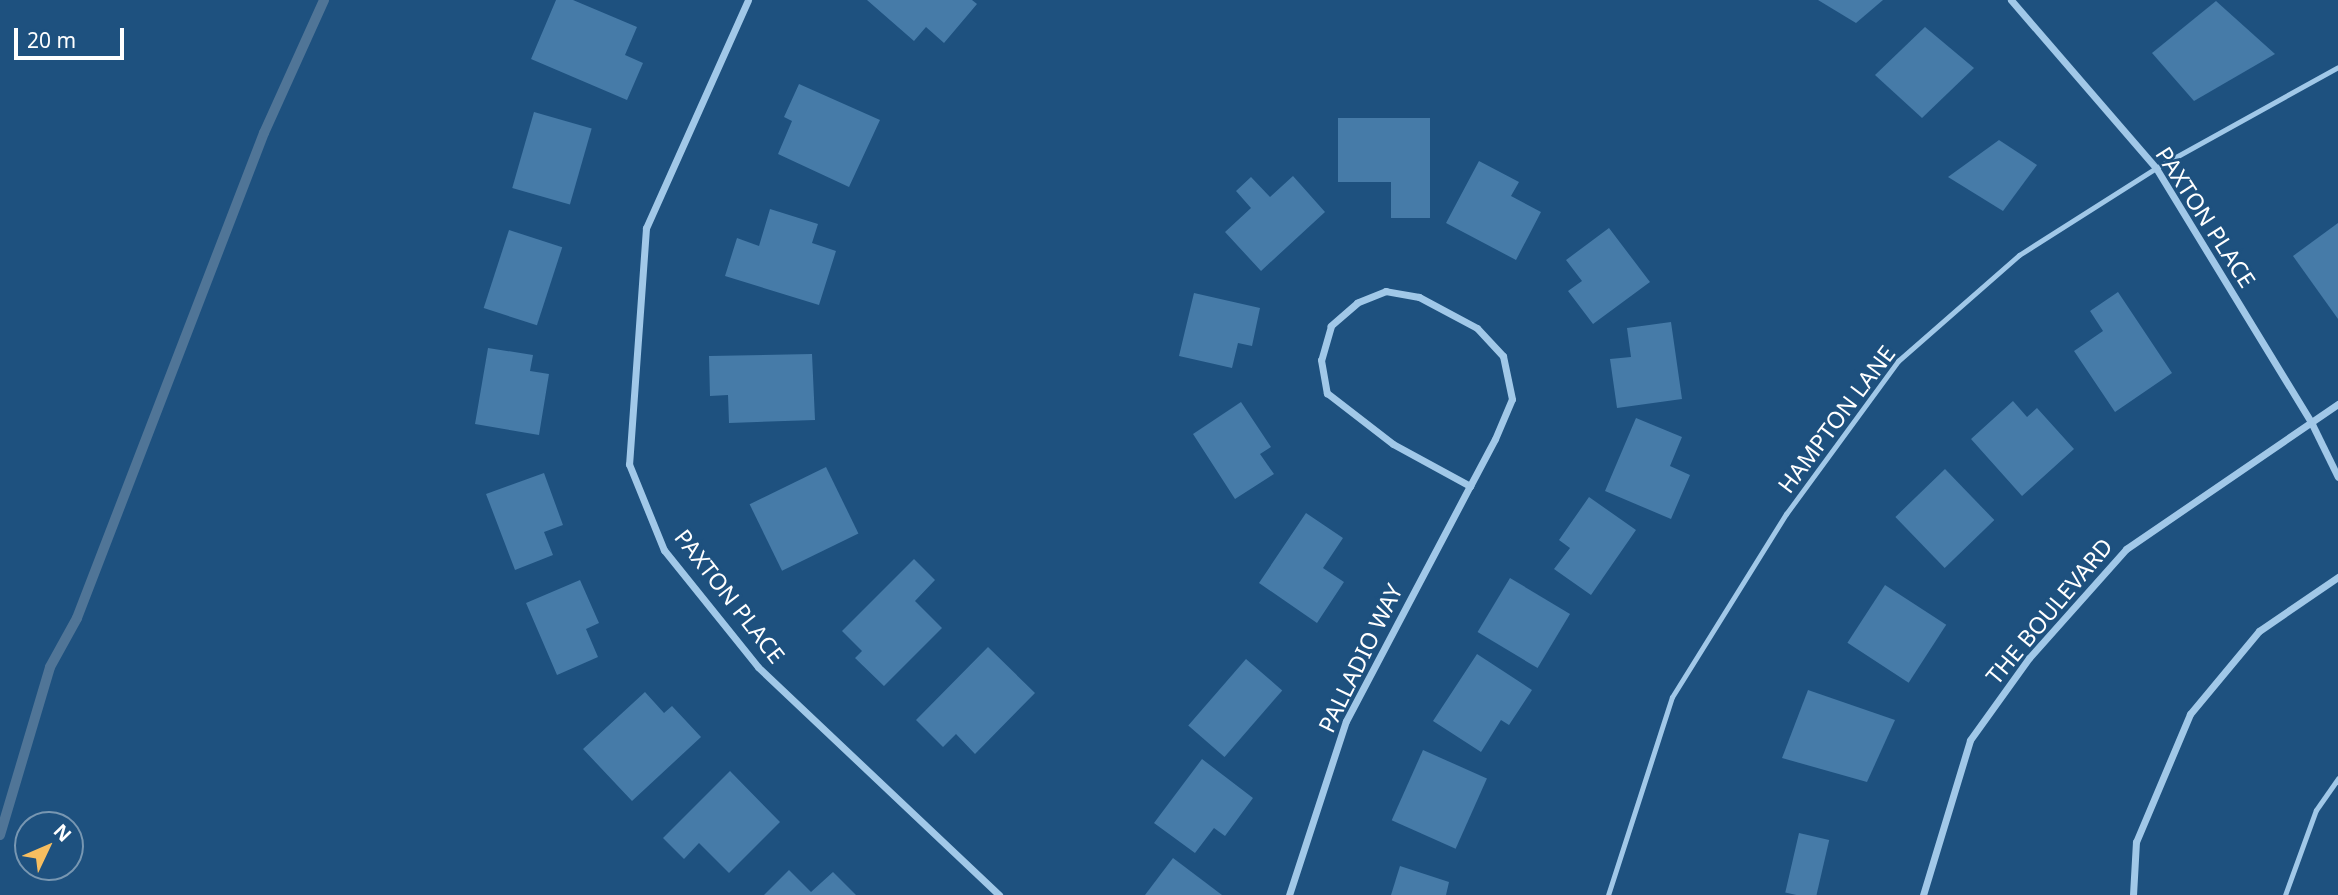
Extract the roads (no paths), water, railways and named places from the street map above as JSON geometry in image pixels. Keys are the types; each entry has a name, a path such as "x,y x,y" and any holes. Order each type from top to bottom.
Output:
{"street":[{"name":"PAXTON PLACE","path":"748,0 646,228 629,464 664,550 758,667 999,895"},
{"name":"PAXTON PLACE","path":"2011,0 2156,168 2311,422 2338,477"},
{"name":"PALLADIO WAY","path":"1289,895 1346,721 1470,486 1512,399 1503,355 1477,328 1419,297 1386,291 1357,303 1331,326 1321,360 1326,393 1393,444 1470,486"},
{"name":"THE BOULEVARD","path":"1923,895 1970,740 2029,658 2126,549 2338,404"},
{"path":"2133,895 2136,842 2190,714 2259,631 2338,576"}],"lane":[{"name":"HAMPTON LANE","path":"1608,895 1672,697 1786,514 1898,361 2019,255 2156,168 2338,67"},
{"path":"2285,895 2316,810 2338,778"}],"waterway":[{"path":"0,835 50,667 77,618 264,133 324,0"}]}
